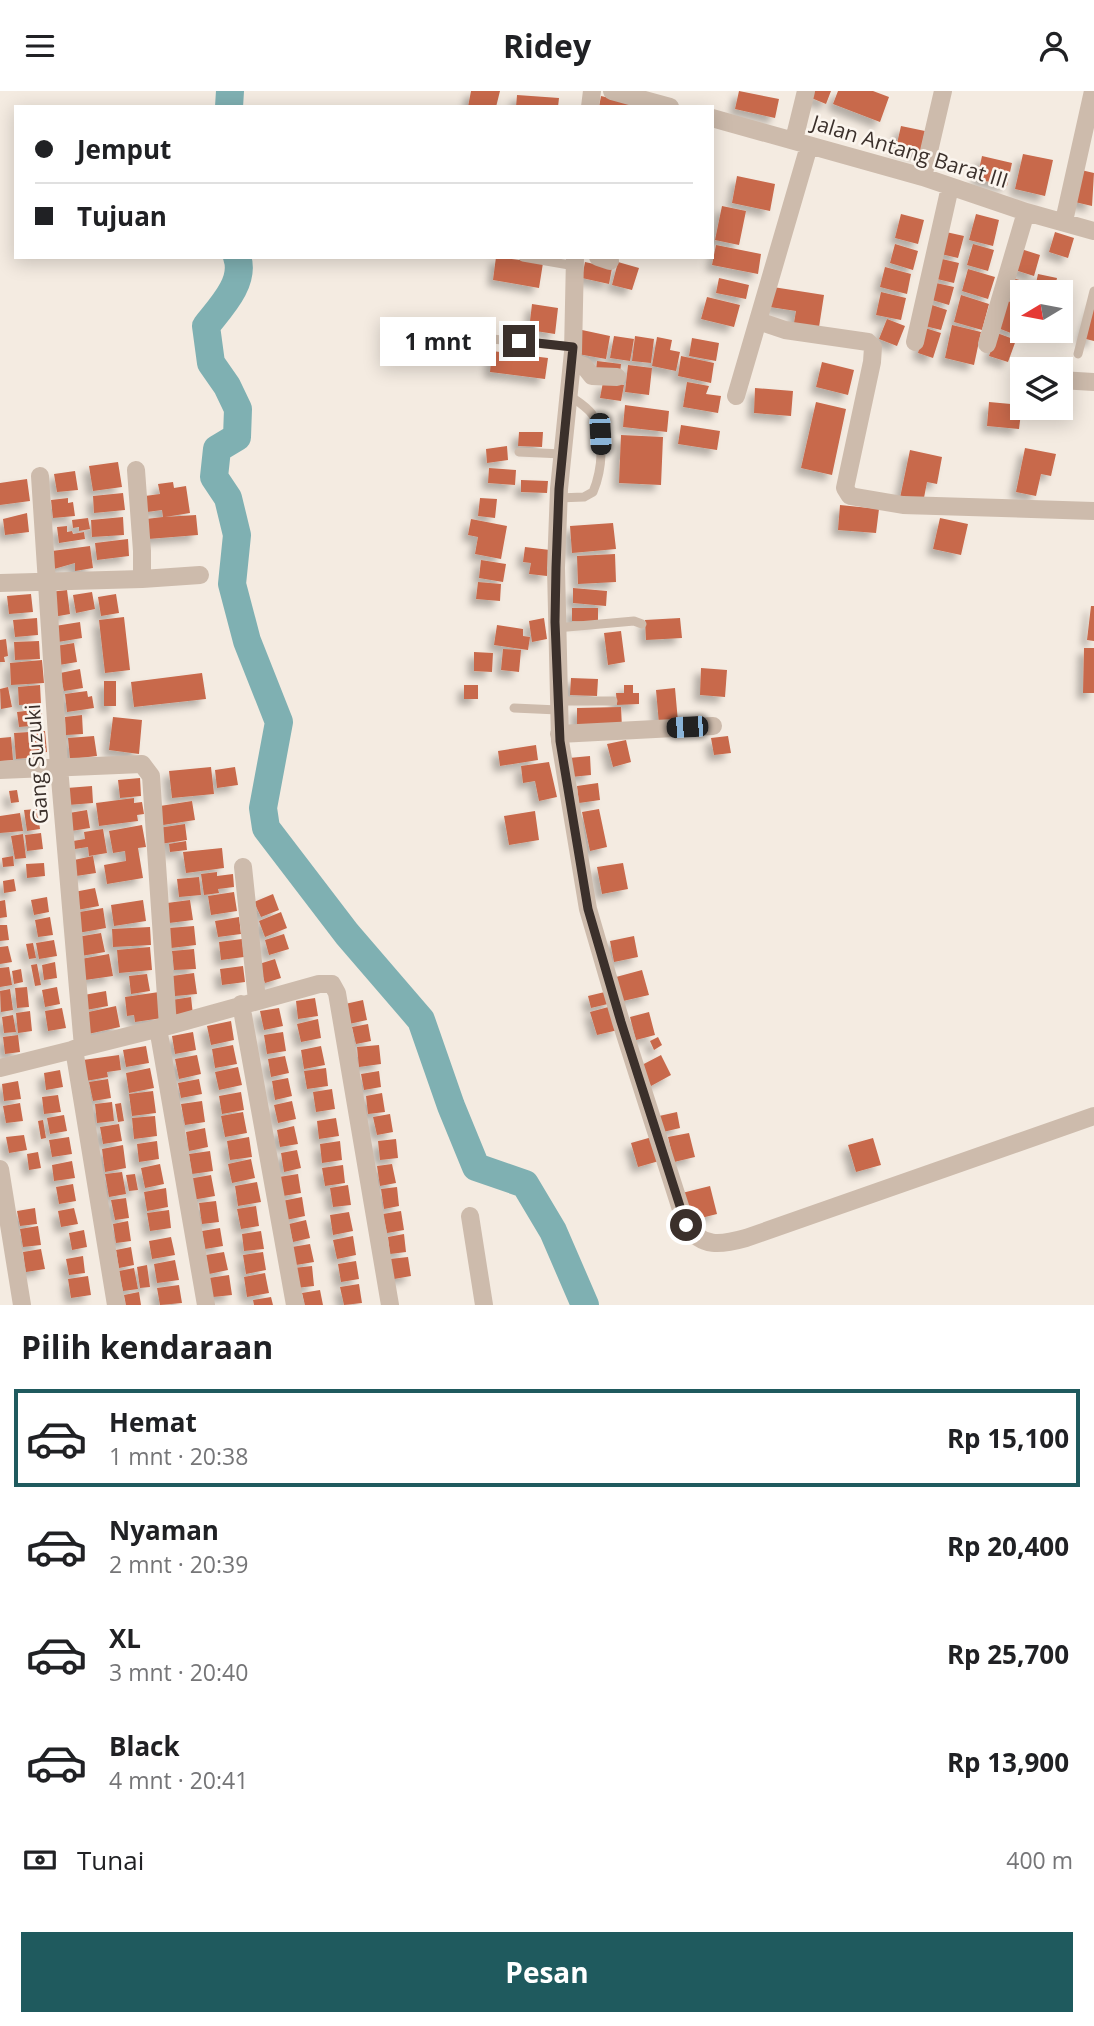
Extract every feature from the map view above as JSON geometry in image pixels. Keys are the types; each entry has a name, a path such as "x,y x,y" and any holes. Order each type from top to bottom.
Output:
{"street":[{"path":"612,91 663,105"},
{"path":"736,396 758,321 802,143 806,91"},
{"path":"923,177 943,91"},
{"path":"1063,222 1093,91"},
{"name":"Jalan Antang Barat III","path":"714,119 923,177 1026,212 1094,231"},
{"path":"915,342 950,187"},
{"path":"987,344 1026,212"},
{"path":"575,262 572,354 558,498 556,628 559,734 588,909 686,1225 699,1238 716,1245 746,1238 1094,1116"},
{"path":"758,321 785,330 868,342 873,347 845,488 850,496 903,505 1094,511"},
{"path":"572,354 592,376 617,377"},
{"path":"1073,381 1094,382"},
{"path":"136,470 142,579"},
{"name":"Gang Suzuki","path":"40,476 78,1048 116,1305"},
{"path":"0,583 200,575"},
{"path":"559,734 713,726"},
{"path":"0,770 142,764 149,770 163,1027 206,1305"},
{"path":"243,867 249,1002 295,1305"},
{"path":"0,1060 0,1068 319,984 332,984 335,987 390,1305"},
{"path":"0,1169 22,1305"},
{"path":"470,1216 484,1305"}],"lane":[{"path":"544,259 575,262"},
{"path":"1078,354 1094,291"},
{"path":"492,339 572,354"},
{"path":"558,498 584,497 593,492 600,465 600,434 596,421 586,407 568,395"},
{"path":"519,451 562,454"},
{"path":"556,628 634,621 642,624"},
{"path":"514,708 612,701"}],"building":[{"path":"471,91 500,91 496,105 468,105"},
{"path":"739,91 779,99 775,118 735,109"},
{"path":"812,91 831,91 826,104 809,97"},
{"path":"838,91 873,91 889,97 880,122 833,104"},
{"path":"517,95 559,98 558,105 516,105"},
{"path":"601,96 631,103 630,105 599,105"},
{"path":"901,126 925,131 920,154 896,148"},
{"path":"1023,154 1053,160 1045,196 1015,189"},
{"path":"982,156 1012,163 1007,186 977,179"},
{"path":"1081,170 1094,173 1092,206 1075,202"},
{"path":"737,176 775,184 770,211 732,203"},
{"path":"722,206 746,211 739,245 715,240"},
{"path":"901,214 924,220 918,244 895,238"},
{"path":"976,214 999,220 993,246 969,240"},
{"path":"946,232 964,236 958,258 941,254"},
{"path":"1055,232 1074,238 1068,258 1049,252"},
{"path":"895,244 918,251 913,270 890,263"},
{"path":"973,244 994,250 988,271 967,265"},
{"path":"716,245 761,254 758,274 712,265"},
{"path":"1021,249 1040,255 1034,276 1015,270"},
{"path":"496,259 543,263 539,288 493,280"},
{"path":"942,259 959,263 954,283 937,279"},
{"path":"585,262 612,268 609,284 582,278"},
{"path":"618,262 639,268 632,290 612,285"},
{"path":"885,267 911,274 907,294 880,287"},
{"path":"968,269 995,277 988,299 962,291"},
{"path":"1038,274 1057,278 1057,280 1037,280"},
{"path":"719,278 749,285 746,299 716,293"},
{"path":"936,283 954,287 949,305 932,300"},
{"path":"773,287 824,295 819,327 794,323 796,311 770,307"},
{"path":"881,292 906,298 901,320 876,315"},
{"path":"961,295 989,304 982,330 954,322"},
{"path":"707,297 740,305 734,327 701,319"},
{"path":"1094,298 1094,341 1082,338"},
{"path":"1008,301 1010,333 998,328"},
{"path":"532,304 558,308 555,334 529,330"},
{"path":"932,305 947,310 941,330 925,326"},
{"path":"887,319 905,326 897,346 879,339"},
{"path":"952,325 981,332 974,365 945,358"},
{"path":"925,328 941,333 933,358 918,353"},
{"path":"582,330 610,336 606,359 578,354"},
{"path":"997,333 1010,338 1010,343 1015,343 1008,362 989,356"},
{"path":"614,336 634,339 630,361 610,358"},
{"path":"635,336 654,339 651,363 632,361"},
{"path":"657,337 672,340 670,350 680,352 676,371 652,366"},
{"path":"692,338 719,343 716,361 689,356"},
{"path":"492,351 548,358 545,379 490,372"},
{"path":"681,356 714,363 711,383 678,376"},
{"path":"597,361 621,364 620,374 596,371"},
{"path":"822,362 854,370 848,395 816,387"},
{"path":"628,365 652,368 649,395 625,392"},
{"path":"603,382 624,385 621,401 600,398"},
{"path":"687,382 709,386 706,394 721,396 718,413 683,407"},
{"path":"755,388 793,391 791,416 754,413"},
{"path":"816,402 846,409 832,475 801,468"},
{"path":"989,402 1010,404 1010,420 1020,420 1019,429 987,426"},
{"path":"625,405 669,411 667,432 623,427"},
{"path":"681,425 720,431 717,450 678,444"},
{"path":"519,432 543,432 542,447 518,446"},
{"path":"621,435 663,437 661,485 619,483"},
{"path":"507,446 508,460 487,463 486,449"},
{"path":"1025,448 1056,454 1051,476 1041,474 1036,496 1016,492"},
{"path":"910,450 942,457 937,484 927,482 923,503 900,498"},
{"path":"118,462 122,487 93,491 89,466"},
{"path":"489,468 516,470 515,485 488,483"},
{"path":"75,471 78,490 57,492 54,474"},
{"path":"27,479 30,501 0,505 0,483"},
{"path":"521,480 548,481 547,493 521,492"},
{"path":"173,482 174,488 186,486 190,513 165,517 196,515 198,535 148,539 146,519 163,517 162,510 147,512 145,496 160,494 158,484"},
{"path":"123,493 125,510 94,513 93,496"},
{"path":"68,498 68,503 73,502 75,516 53,518 51,500"},
{"path":"480,498 497,499 495,518 478,516"},
{"path":"840,505 879,509 876,533 838,530"},
{"path":"27,513 29,532 5,535 3,519"},
{"path":"123,517 124,535 92,537 91,520"},
{"path":"88,518 90,529 79,531 79,527 73,528 72,520"},
{"path":"940,518 968,524 961,555 933,549"},
{"path":"471,519 507,526 501,559 475,554 478,537 468,535"},
{"path":"613,523 616,549 572,553 570,526"},
{"path":"67,526 67,532 84,532 85,539 59,543 57,527"},
{"path":"128,539 129,556 97,560 95,543"},
{"path":"90,546 93,568 75,571 75,563 54,569 52,551"},
{"path":"525,547 550,550 547,576 529,574 531,563 523,562"},
{"path":"615,554 616,582 578,584 577,556"},
{"path":"481,560 506,564 503,582 479,578"},
{"path":"478,582 501,584 500,601 476,599"},
{"path":"573,588 607,591 606,606 573,603"},
{"path":"67,590 70,614 53,617 49,592"},
{"path":"92,592 95,609 76,613 73,595"},
{"path":"31,594 33,612 9,614 7,596"},
{"path":"116,594 119,613 101,616 98,597"},
{"path":"1091,606 1094,606 1094,641 1087,640"},
{"path":"572,608 598,608 598,622 572,621"},
{"path":"124,617 130,670 105,673 99,620"},
{"path":"37,618 38,635 15,637 13,620"},
{"path":"544,618 547,639 532,642 529,621"},
{"path":"680,618 682,638 646,640 645,620"},
{"path":"80,622 82,638 58,642 55,626"},
{"path":"497,625 523,629 523,636 530,637 528,650 494,645"},
{"path":"621,631 625,662 608,665 604,633"},
{"path":"6,639 8,656 4,657 5,662 0,662 0,640"},
{"path":"39,641 40,659 15,660 14,642"},
{"path":"74,643 77,662 59,665 56,646"},
{"path":"1084,648 1094,648 1094,693 1083,693"},
{"path":"503,649 521,650 519,672 501,670"},
{"path":"474,652 493,653 492,672 474,671"},
{"path":"42,660 44,683 11,685 10,663"},
{"path":"701,668 727,670 725,697 700,695"},
{"path":"80,669 83,688 64,691 60,673"},
{"path":"202,673 206,699 134,707 131,682"},
{"path":"571,678 598,679 597,696 570,695"},
{"path":"104,681 116,681 116,706 104,706"},
{"path":"40,685 41,704 19,705 18,687"},
{"path":"464,685 478,685 478,699 464,699"},
{"path":"624,685 633,685 633,693 639,693 639,704 617,705 616,693 624,693"},
{"path":"8,687 12,707 1,709 0,689"},
{"path":"675,688 678,722 659,724 656,690"},
{"path":"87,691 88,697 92,696 94,708 67,712 65,694"},
{"path":"621,707 622,728 577,729 577,708"},
{"path":"41,709 43,725 19,727 17,712"},
{"path":"82,715 83,734 66,735 65,717"},
{"path":"113,717 142,720 139,754 109,750"},
{"path":"45,731 47,752 37,753 37,757 16,759 14,733"},
{"path":"94,736 97,756 70,759 68,738"},
{"path":"728,736 731,753 714,755 711,738"},
{"path":"11,737 13,760 0,761 0,738"},
{"path":"626,740 631,762 613,767 607,744"},
{"path":"536,745 538,760 500,766 498,751"},
{"path":"590,756 591,775 571,777 569,758"},
{"path":"549,762 557,797 539,801 535,781 523,783 521,766"},
{"path":"211,767 214,794 172,798 169,771"},
{"path":"235,767 238,785 217,788 215,770"},
{"path":"140,778 141,796 120,798 118,780"},
{"path":"598,783 600,800 579,803 577,786"},
{"path":"92,786 93,803 68,805 67,788"},
{"path":"17,790 19,802 11,803 9,791"},
{"path":"134,798 134,803 142,802 144,814 137,815 138,821 99,826 96,803"},
{"path":"192,801 195,820 163,825 160,806"},
{"path":"37,809 40,829 27,831 24,810"},
{"path":"599,809 607,847 590,851 582,812"},
{"path":"87,810 90,828 71,831 69,813"},
{"path":"535,811 539,840 509,845 504,816"},
{"path":"20,813 23,831 0,833 0,816"},
{"path":"185,824 187,840 160,844 158,828"},
{"path":"142,825 146,847 138,848 143,878 107,884 104,865 126,861 125,851 113,853 109,831"},
{"path":"103,829 107,853 89,856 88,847 75,849 73,841 85,839 84,832"},
{"path":"41,833 43,849 27,851 25,835"},
{"path":"23,834 26,858 15,859 11,836"},
{"path":"186,841 187,850 170,852 169,844"},
{"path":"222,848 224,868 186,873 183,852"},
{"path":"13,856 14,866 3,867 2,858"},
{"path":"93,856 96,873 76,876 74,860"},
{"path":"44,863 45,876 27,878 26,864"},
{"path":"623,863 628,889 602,894 597,867"},
{"path":"217,872 217,876 233,874 234,887 218,889 219,893 204,895 201,874"},
{"path":"199,877 201,895 179,897 177,879"},
{"path":"14,879 16,891 4,893 3,881"},
{"path":"95,888 99,906 77,910 74,892"},
{"path":"234,892 237,911 211,915 208,896"},
{"path":"273,894 279,910 261,917 254,902"},
{"path":"47,897 49,912 34,915 31,900"},
{"path":"5,900 7,917 0,918 0,901"},
{"path":"143,900 146,921 114,926 111,905"},
{"path":"190,900 193,920 169,923 167,903"},
{"path":"103,908 106,928 78,933 74,913"},
{"path":"281,912 287,928 265,937 259,921"},
{"path":"50,917 53,935 38,937 35,920"},
{"path":"239,917 241,934 218,937 215,921"},
{"path":"0,925 7,925 9,940 0,941"},
{"path":"194,926 196,945 171,948 169,928"},
{"path":"150,927 151,945 113,947 112,929"},
{"path":"101,933 105,952 81,956 77,937"},
{"path":"284,934 289,949 269,955 265,940"},
{"path":"634,936 638,957 614,962 610,941"},
{"path":"242,939 244,957 221,960 219,942"},
{"path":"54,940 57,956 39,959 36,943"},
{"path":"33,943 36,958 29,959 26,944"},
{"path":"8,946 12,962 0,964 0,947"},
{"path":"150,947 152,970 119,973 117,950"},
{"path":"194,949 196,969 174,970 172,951"},
{"path":"109,954 113,976 85,980 81,959"},
{"path":"275,959 281,978 265,983 259,964"},
{"path":"55,962 57,978 44,980 42,965"},
{"path":"37,964 41,985 35,986 31,965"},
{"path":"243,966 245,982 222,985 220,969"},
{"path":"9,967 12,985 0,987 0,968"},
{"path":"21,969 23,982 14,984 12,971"},
{"path":"642,970 649,995 623,1001 616,977"},
{"path":"194,973 197,994 175,996 172,976"},
{"path":"147,974 150,991 131,994 129,976"},
{"path":"27,987 29,1007 17,1008 15,988"},
{"path":"57,987 60,1004 45,1007 42,990"},
{"path":"10,989 13,1010 1,1012 0,991"},
{"path":"106,991 108,1006 86,1010 84,995"},
{"path":"609,991 612,1003 591,1008 588,996"},
{"path":"159,992 162,1018 135,1022 134,1015 127,1016 125,997"},
{"path":"191,997 193,1015 175,1018 172,1000"},
{"path":"315,998 318,1016 298,1019 296,1001"},
{"path":"363,1000 367,1020 349,1024 345,1004"},
{"path":"116,1006 120,1027 88,1034 84,1013"},
{"path":"612,1006 618,1030 597,1035 590,1012"},
{"path":"62,1008 66,1028 48,1031 45,1011"},
{"path":"279,1008 283,1026 264,1030 260,1011"},
{"path":"30,1011 32,1031 18,1033 16,1013"},
{"path":"649,1012 655,1035 636,1040 630,1017"},
{"path":"13,1015 16,1032 4,1033 2,1017"},
{"path":"318,1019 321,1038 301,1042 297,1024"},
{"path":"231,1021 234,1040 211,1045 207,1026"},
{"path":"368,1024 371,1041 356,1044 352,1027"},
{"path":"193,1032 196,1050 175,1054 172,1036"},
{"path":"283,1032 286,1051 267,1054 264,1035"},
{"path":"18,1035 20,1052 5,1054 3,1037"},
{"path":"658,1037 662,1045 654,1050 650,1041"},
{"path":"233,1045 237,1064 215,1068 212,1049"},
{"path":"379,1045 381,1064 359,1067 357,1047"},
{"path":"146,1046 149,1063 126,1067 123,1050"},
{"path":"321,1046 325,1065 304,1069 301,1050"},
{"path":"119,1055 121,1070 107,1072 108,1077 86,1081 83,1060"},
{"path":"197,1055 201,1074 179,1079 175,1059"},
{"path":"661,1055 671,1075 651,1086 640,1066"},
{"path":"285,1056 289,1073 271,1077 268,1059"},
{"path":"238,1067 242,1085 219,1090 215,1072"},
{"path":"150,1068 154,1088 129,1093 126,1073"},
{"path":"326,1068 328,1086 307,1089 304,1071"},
{"path":"60,1070 63,1087 46,1090 44,1073"},
{"path":"379,1071 381,1087 364,1090 361,1074"},
{"path":"288,1078 292,1096 275,1100 272,1081"},
{"path":"108,1079 111,1098 93,1101 89,1082"},
{"path":"199,1079 202,1094 181,1098 178,1083"},
{"path":"18,1081 21,1099 4,1101 2,1084"},
{"path":"332,1089 335,1109 316,1112 313,1092"},
{"path":"153,1091 156,1113 132,1116 129,1094"},
{"path":"241,1092 244,1110 222,1114 219,1096"},
{"path":"382,1093 385,1112 368,1114 366,1096"},
{"path":"58,1095 61,1112 44,1114 42,1097"},
{"path":"202,1101 205,1122 185,1125 181,1104"},
{"path":"292,1101 296,1119 278,1123 274,1105"},
{"path":"112,1102 114,1121 97,1123 95,1104"},
{"path":"20,1103 23,1121 6,1123 3,1106"},
{"path":"121,1103 124,1121 118,1122 115,1104"},
{"path":"243,1112 247,1133 225,1137 221,1116"},
{"path":"677,1112 680,1128 663,1132 659,1116"},
{"path":"390,1114 393,1132 377,1135 373,1117"},
{"path":"64,1115 67,1131 50,1134 47,1118"},
{"path":"155,1116 157,1136 134,1139 132,1118"},
{"path":"336,1118 339,1136 319,1139 317,1121"},
{"path":"43,1120 46,1138 41,1139 38,1121"},
{"path":"119,1124 122,1141 103,1144 100,1127"},
{"path":"294,1126 298,1144 280,1147 277,1130"},
{"path":"205,1128 208,1147 189,1151 186,1132"},
{"path":"689,1133 695,1157 674,1162 668,1137"},
{"path":"24,1135 27,1150 9,1153 6,1137"},
{"path":"69,1137 72,1154 52,1157 49,1140"},
{"path":"249,1137 252,1157 230,1160 227,1141"},
{"path":"652,1137 659,1161 638,1167 631,1143"},
{"path":"873,1138 881,1165 856,1172 848,1145"},
{"path":"396,1139 398,1158 380,1160 378,1141"},
{"path":"157,1141 159,1159 139,1162 137,1144"},
{"path":"340,1141 342,1160 322,1163 320,1144"},
{"path":"123,1145 126,1168 105,1172 102,1149"},
{"path":"297,1150 301,1168 284,1172 281,1153"},
{"path":"210,1151 213,1171 192,1174 189,1154"},
{"path":"38,1152 41,1168 29,1170 27,1154"},
{"path":"251,1159 255,1178 232,1183 228,1164"},
{"path":"72,1161 75,1178 54,1181 52,1165"},
{"path":"160,1164 164,1184 145,1188 141,1168"},
{"path":"392,1164 396,1183 380,1186 377,1166"},
{"path":"343,1165 345,1183 325,1186 322,1168"},
{"path":"122,1172 126,1194 109,1197 105,1174"},
{"path":"135,1174 138,1190 129,1191 126,1175"},
{"path":"298,1174 301,1193 283,1196 279,1177"},
{"path":"211,1175 215,1196 192,1200 188,1179"},
{"path":"257,1182 261,1202 238,1206 235,1186"},
{"path":"73,1184 76,1201 59,1204 56,1187"},
{"path":"348,1185 351,1205 333,1207 330,1188"},
{"path":"710,1186 717,1214 689,1221 682,1193"},
{"path":"397,1187 399,1206 384,1209 381,1189"},
{"path":"166,1188 168,1207 147,1211 144,1192"},
{"path":"302,1197 305,1216 286,1220 282,1201"},
{"path":"126,1198 129,1218 115,1220 111,1200"},
{"path":"216,1201 219,1222 202,1224 199,1203"},
{"path":"256,1206 259,1226 241,1229 237,1209"},
{"path":"35,1208 37,1224 20,1226 17,1211"},
{"path":"74,1208 78,1224 61,1227 58,1211"},
{"path":"169,1210 171,1228 150,1231 147,1213"},
{"path":"401,1211 404,1230 387,1233 383,1214"},
{"path":"349,1212 353,1231 333,1235 330,1215"},
{"path":"306,1220 310,1238 293,1242 289,1224"},
{"path":"128,1221 131,1241 116,1243 113,1224"},
{"path":"38,1226 41,1245 23,1247 20,1229"},
{"path":"220,1228 223,1246 205,1249 202,1231"},
{"path":"84,1230 87,1247 72,1250 69,1233"},
{"path":"261,1231 264,1249 244,1251 242,1234"},
{"path":"404,1234 406,1252 390,1254 388,1237"},
{"path":"353,1236 356,1255 337,1259 333,1240"},
{"path":"171,1237 175,1255 152,1259 149,1241"},
{"path":"310,1244 314,1262 296,1265 292,1247"},
{"path":"131,1247 134,1265 119,1268 116,1250"},
{"path":"41,1249 45,1269 26,1272 23,1252"},
{"path":"224,1252 228,1270 209,1274 206,1255"},
{"path":"263,1252 266,1270 246,1274 243,1255"},
{"path":"83,1256 85,1273 69,1275 66,1259"},
{"path":"408,1257 411,1276 394,1279 390,1259"},
{"path":"175,1260 179,1280 157,1283 154,1264"},
{"path":"356,1261 359,1279 341,1282 338,1264"},
{"path":"147,1265 150,1287 140,1288 137,1267"},
{"path":"312,1266 314,1286 296,1288 294,1268"},
{"path":"134,1268 138,1289 123,1291 119,1271"},
{"path":"265,1273 269,1293 247,1297 244,1277"},
{"path":"229,1275 232,1295 213,1297 209,1278"},
{"path":"88,1276 91,1295 71,1298 68,1279"},
{"path":"359,1284 362,1303 344,1305 340,1287"},
{"path":"179,1285 182,1303 160,1305 157,1288"},
{"path":"320,1290 323,1305 305,1305 302,1293"},
{"path":"139,1292 141,1305 126,1305 124,1295"},
{"path":"271,1297 273,1305 254,1305 253,1300"}],"waterway":[{"path":"229,105 230,91"},
{"path":"237,259 239,266 235,285 206,326 211,363 227,386 238,409 237,437 217,449 214,477 228,498 237,535 232,584 247,641 279,722 263,808 266,828 347,934 421,1020 476,1167 525,1184 553,1231 585,1305"}],"route":[{"path":"519,341 573,347 559,489 555,622 558,727 585,898 621,1022 686,1225"}]}
